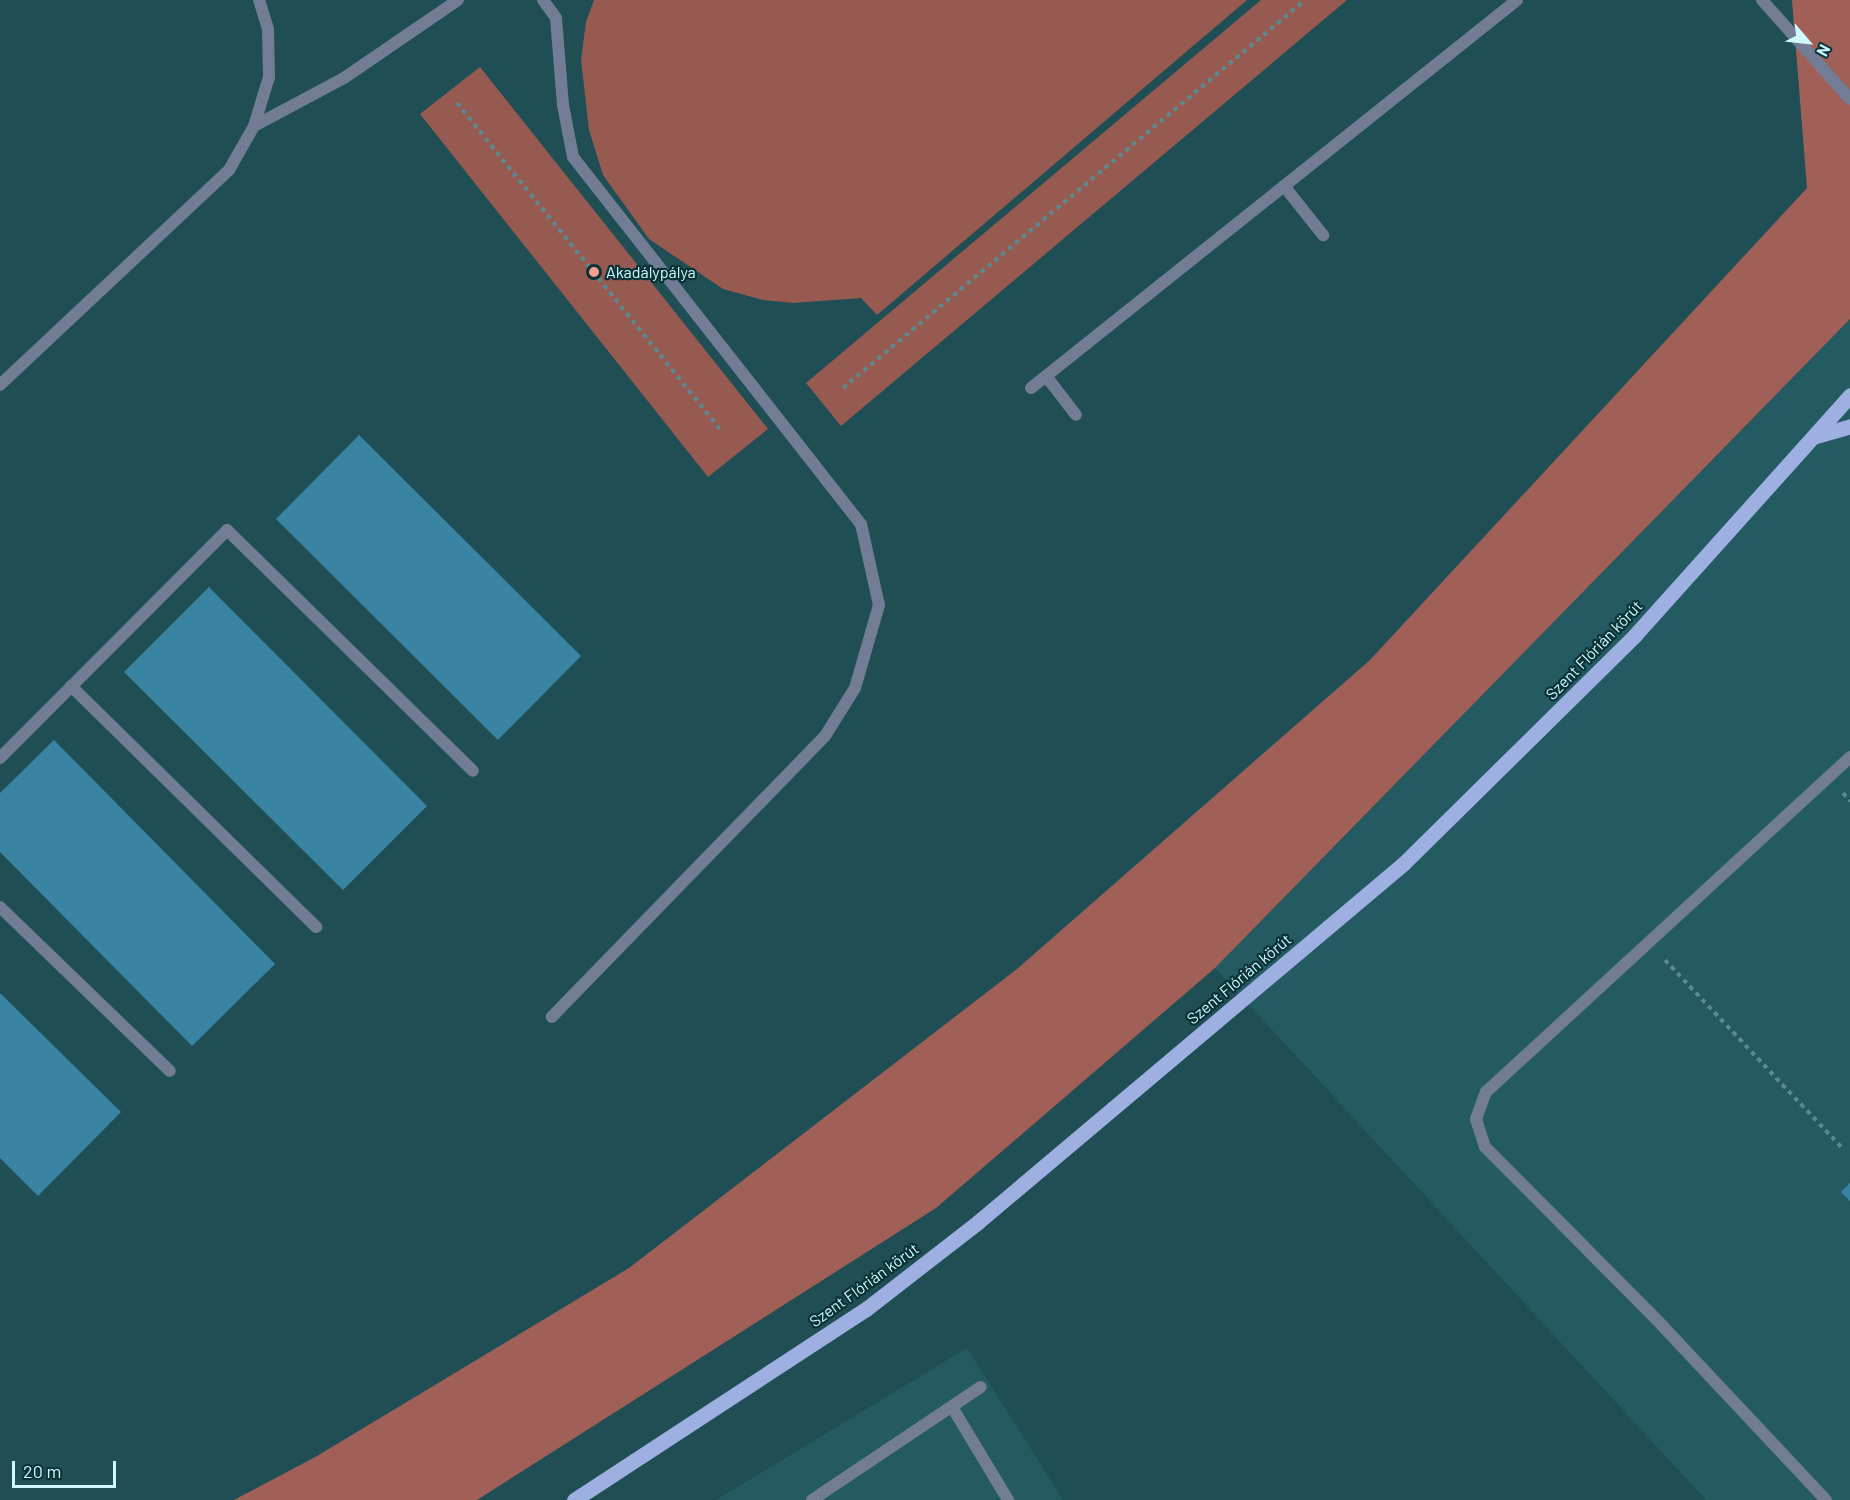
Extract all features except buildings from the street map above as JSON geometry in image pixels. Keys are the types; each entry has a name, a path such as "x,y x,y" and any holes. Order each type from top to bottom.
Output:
{"main road":[{"name":"Szent Flórián körút","path":"574,1500 866,1308 978,1222 1403,864 1635,635 1816,436 1850,395"},
{"path":"1816,436 1850,426"}],"street":[{"path":"0,385 229,170 254,126 270,78 268,29 259,0"},
{"path":"254,126 344,78 458,0"},
{"path":"543,0 556,18 563,105 573,158 861,524 879,605 855,688 825,736 552,1017"},
{"path":"1031,388 1517,0"},
{"path":"1762,0 1850,99"},
{"path":"1284,186 1323,235"},
{"path":"1046,376 1076,415"},
{"path":"0,758 227,530 473,771"},
{"path":"71,687 316,927"},
{"path":"1826,1500 1561,1222 1485,1147 1476,1119 1486,1092 1650,944 1850,756"},
{"path":"0,907 170,1071"},
{"path":"812,1500 981,1387"},
{"path":"952,1407 1008,1500"}],"path":[{"path":"843,388 1305,0"},
{"path":"457,103 723,432"},
{"path":"1650,944 1844,1150"}],"shaded area":[{"path":"594,0 1247,0 877,315 861,298 793,303 763,300 723,289 649,239 603,175 589,130 581,60 586,22"},
{"path":"1261,0 1347,0 841,426 806,383"},
{"path":"1792,0 1850,0 1850,319 1215,968 936,1208 477,1500 234,1500 317,1456 629,1268 1017,969 1370,660 1807,188"},
{"name":"Akadálypálya","path":"480,67 768,429 708,477 420,114"},
{"path":"1850,319 1850,1500 1706,1500 1215,968"},
{"path":"967,1348 1063,1500 716,1500"}],"place":[{"name":"Akadálypálya","path":"594,272"}]}
